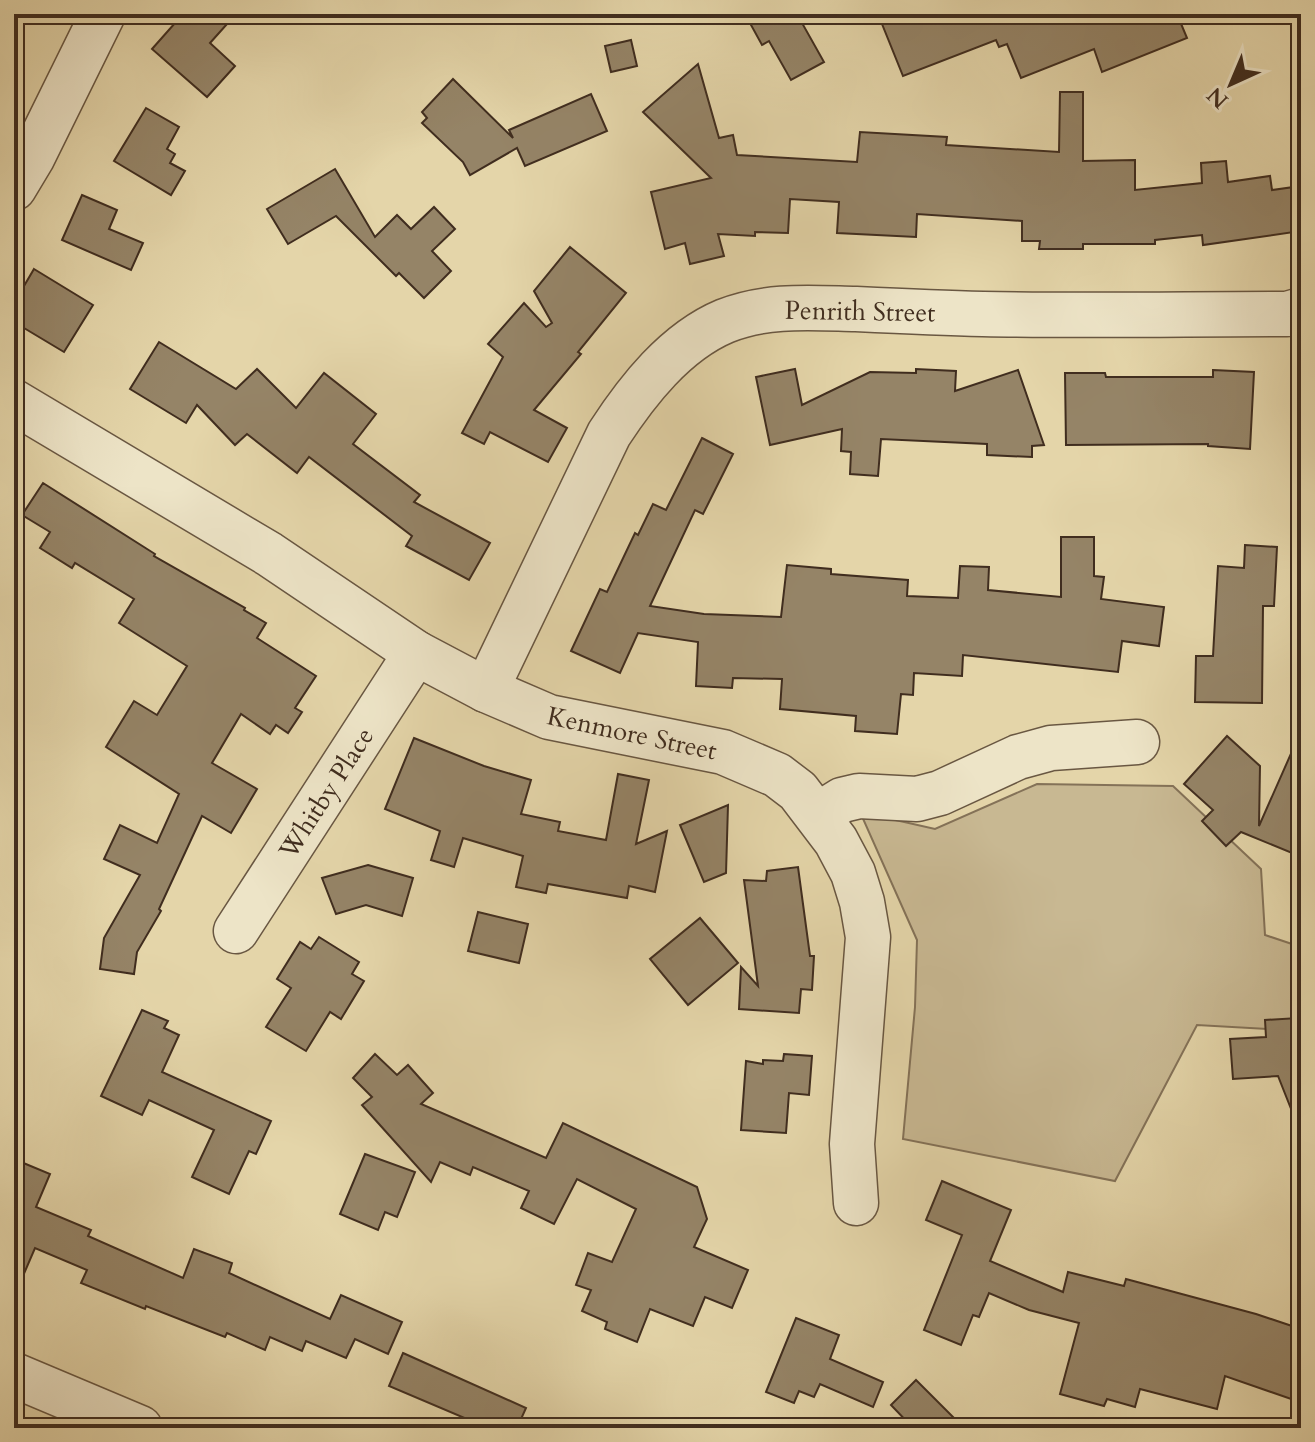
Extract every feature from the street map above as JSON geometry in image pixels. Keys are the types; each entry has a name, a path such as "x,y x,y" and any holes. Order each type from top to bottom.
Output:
{"street":[{"path":"14,188 103,14"},
{"name":"Penrith Street","path":"486,690 609,434 626,407 688,343 722,322 753,312 786,307 983,314 1287,314 1301,310"},
{"name":"Kenmore Street","path":"14,402 269,554 416,653 486,690 549,717 723,752 777,775 798,791 818,815 853,873 868,937 852,1144 856,1203"},
{"name":"Whitby Place","path":"236,931 416,653"},
{"path":"818,815 842,800 859,796 917,799 940,793 1018,757 1051,748 1137,742"},
{"path":"14,1375 140,1428"}],"shaded area":[{"path":"1037,784 1173,786 1261,869 1265,935 1301,947 1301,1031 1197,1025 1115,1181 903,1139 915,1007 917,940 860,812 935,829"}],"building":[{"path":"183,14 236,14 210,43 235,66 207,97 152,49"},
{"path":"745,14 818,14 802,23 824,62 791,80 769,41 762,45"},
{"path":"878,14 1177,14 1187,38 1102,72 1094,49 1021,78 1007,44 999,47 996,40 903,76"},
{"path":"631,40 637,66 611,72 605,46"},
{"path":"698,64 719,138 733,135 737,155 857,162 860,132 947,137 946,145 1059,152 1060,92 1083,92 1083,161 1135,160 1135,190 1202,183 1201,163 1226,161 1228,182 1270,176 1272,190 1301,186 1301,231 1203,245 1202,235 1155,240 1155,244 1083,244 1083,249 1039,249 1040,241 1022,241 1022,221 917,214 916,237 837,233 839,202 790,199 788,233 755,232 755,236 718,234 724,256 690,264 685,243 665,249 651,192 711,178 643,112"},
{"path":"453,79 513,138 509,130 591,94 607,131 525,166 517,148 470,175 463,162 422,123 427,118 422,112"},
{"path":"146,108 179,127 167,149 175,154 170,163 185,171 171,195 114,161"},
{"path":"335,169 375,237 397,215 411,229 434,207 455,229 432,251 451,271 424,298 399,273 396,276 336,216 288,244 267,209"},
{"path":"82,195 117,210 109,229 143,243 131,270 62,240"},
{"path":"570,247 626,293 534,410 567,428 548,462 490,432 484,444 462,433 503,357 488,344 524,303 546,327 552,323 534,291"},
{"path":"34,269 93,305 64,352 14,322 14,303"},
{"path":"159,342 236,389 257,369 296,408 324,373 376,414 353,444 420,495 414,502 490,543 469,580 406,546 412,536 309,457 297,473 247,434 235,445 197,405 186,423 130,389"},
{"path":"795,369 802,405 870,372 916,373 916,369 956,371 955,391 1018,370 1044,445 1032,446 1032,457 987,455 987,444 881,439 878,476 850,474 851,452 841,451 842,429 770,445 756,377"},
{"path":"1213,370 1254,372 1250,449 1208,444 1066,445 1065,373 1105,373 1106,377 1213,377"},
{"path":"702,438 733,454 703,514 695,510 650,606 704,614 781,617 787,565 831,569 831,574 908,580 907,596 958,598 960,566 989,567 988,590 1061,597 1061,537 1094,537 1094,576 1104,577 1101,599 1164,607 1159,646 1122,641 1118,672 963,655 962,676 914,673 913,695 901,694 897,734 855,731 856,716 780,709 782,679 733,678 732,688 696,686 698,642 638,633 620,673 571,651 600,589 607,592 635,533 638,535 653,504 666,510"},
{"path":"43,483 154,556 245,608 266,623 257,638 316,676 295,708 302,712 288,733 276,725 270,734 241,714 212,763 257,789 231,833 202,816 159,909 161,911 137,952 134,974 100,969 104,938 140,875 104,859 120,825 157,843 179,794 106,747 134,701 157,715 187,666 119,623 134,599 75,563 72,568 40,548 50,532 22,515"},
{"path":"1245,545 1277,547 1274,606 1263,606 1262,703 1195,702 1196,656 1213,656 1218,566 1244,568"},
{"path":"1301,731 1301,832 1292,853 1241,832 1226,846 1202,821 1213,810 1184,784 1227,736 1260,766 1259,826"},
{"path":"414,738 484,766 531,780 521,814 560,822 558,831 606,840 618,774 649,780 636,844 667,831 655,892 629,886 627,898 548,884 546,893 516,887 523,856 463,838 454,867 431,860 440,831 385,809"},
{"path":"728,805 726,873 704,882 680,825"},
{"path":"368,865 413,878 402,916 366,905 336,914 322,878"},
{"path":"798,867 810,956 814,956 812,990 801,989 799,1013 739,1009 741,967 758,986 744,880 766,881 767,871"},
{"path":"478,912 528,924 519,963 468,951"},
{"path":"700,918 738,963 688,1005 650,959"},
{"path":"319,937 359,962 352,974 364,981 341,1019 330,1012 306,1051 266,1027 291,988 277,979 300,942 311,949"},
{"path":"142,1010 168,1021 164,1028 179,1035 162,1072 271,1121 256,1154 249,1151 229,1194 192,1177 214,1130 149,1100 142,1115 101,1096"},
{"path":"1298,1018 1301,1064 1299,1129 1278,1076 1233,1079 1230,1039 1266,1037 1265,1020"},
{"path":"375,1054 397,1075 408,1065 433,1093 421,1104 546,1158 563,1123 697,1187 707,1219 694,1247 748,1270 732,1308 705,1297 693,1326 650,1309 637,1342 605,1329 607,1322 582,1311 591,1290 576,1285 588,1253 612,1262 636,1209 577,1179 554,1224 521,1208 529,1191 473,1167 470,1175 440,1162 431,1182 362,1105 372,1097 353,1078"},
{"path":"784,1054 812,1056 809,1095 789,1093 786,1133 741,1130 746,1061 763,1064 763,1060 783,1061"},
{"path":"365,1154 415,1172 397,1217 385,1212 378,1230 340,1214"},
{"path":"21,1162 50,1174 36,1207 91,1230 88,1236 183,1278 194,1249 232,1263 229,1273 330,1319 341,1295 402,1322 388,1354 355,1339 346,1358 306,1341 302,1351 270,1337 265,1350 227,1333 225,1337 81,1283 87,1270 35,1248 14,1297 14,1178"},
{"path":"942,1181 1011,1210 990,1261 1063,1292 1068,1272 1124,1286 1126,1279 1301,1329 1301,1381 1294,1400 1225,1376 1217,1409 1140,1389 1135,1407 1107,1399 1104,1406 1060,1394 1079,1323 1029,1310 989,1293 979,1317 973,1315 961,1345 924,1330 962,1235 926,1220"},
{"path":"796,1318 839,1335 830,1359 883,1382 873,1407 820,1384 814,1397 799,1391 794,1403 766,1392"},
{"path":"403,1353 526,1408 517,1428 488,1428 389,1386"},
{"path":"916,1380 964,1428 913,1428 891,1405"}]}
